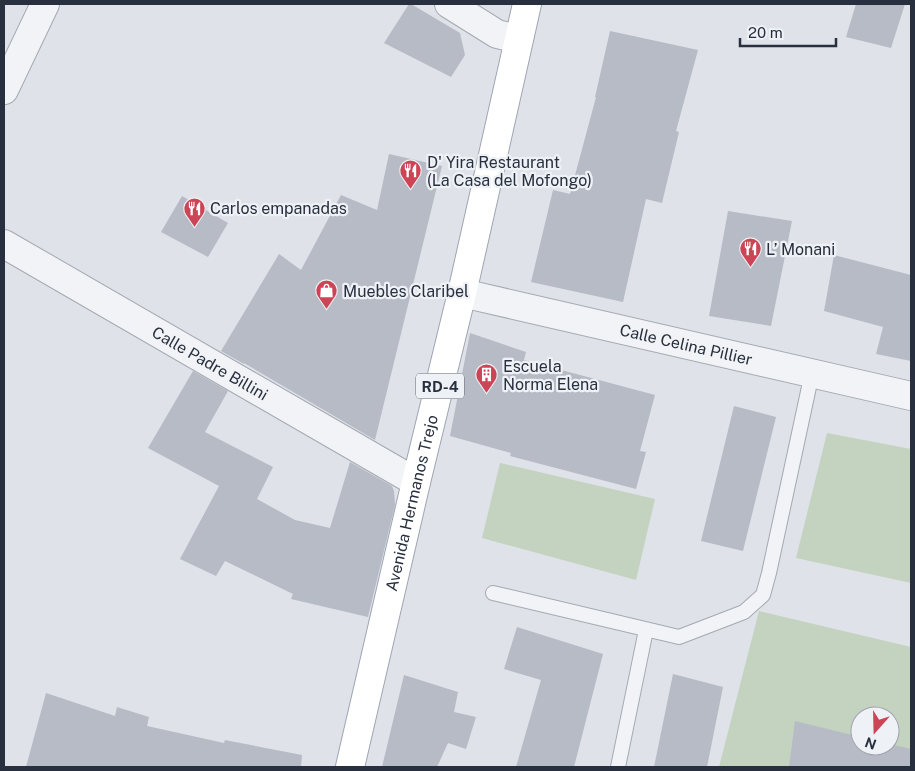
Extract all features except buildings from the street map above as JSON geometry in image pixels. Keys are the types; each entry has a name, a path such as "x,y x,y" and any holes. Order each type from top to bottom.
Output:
{"main road":[{"name":"Avenida Hermanos Trejo","path":"350,767 462,293 527,4"}],"street":[{"path":"4,90 44,4"},
{"path":"449,4 497,34 518,39"},
{"name":"Calle Padre Billini","path":"4,244 416,482"},
{"name":"Calle Celina Pillier","path":"462,293 911,396"}],"lane":[{"path":"493,594 679,637 744,612 763,595 812,373"},
{"path":"618,767 646,630"}],"green space":[{"path":"827,433 911,449 911,583 796,558"},
{"path":"500,463 655,499 636,580 482,538"},
{"path":"759,611 911,647 911,767 719,767"}],"place":[{"name":"D' Yira Restaurant (La Casa del Mofongo)","path":"411,190"},
{"name":"Carlos empanadas","path":"194,227"},
{"name":"L’ Monani","path":"750,268"},
{"name":"Muebles Claribel","path":"327,310"},
{"name":"Escuela Norma Elena","path":"487,394"}]}
